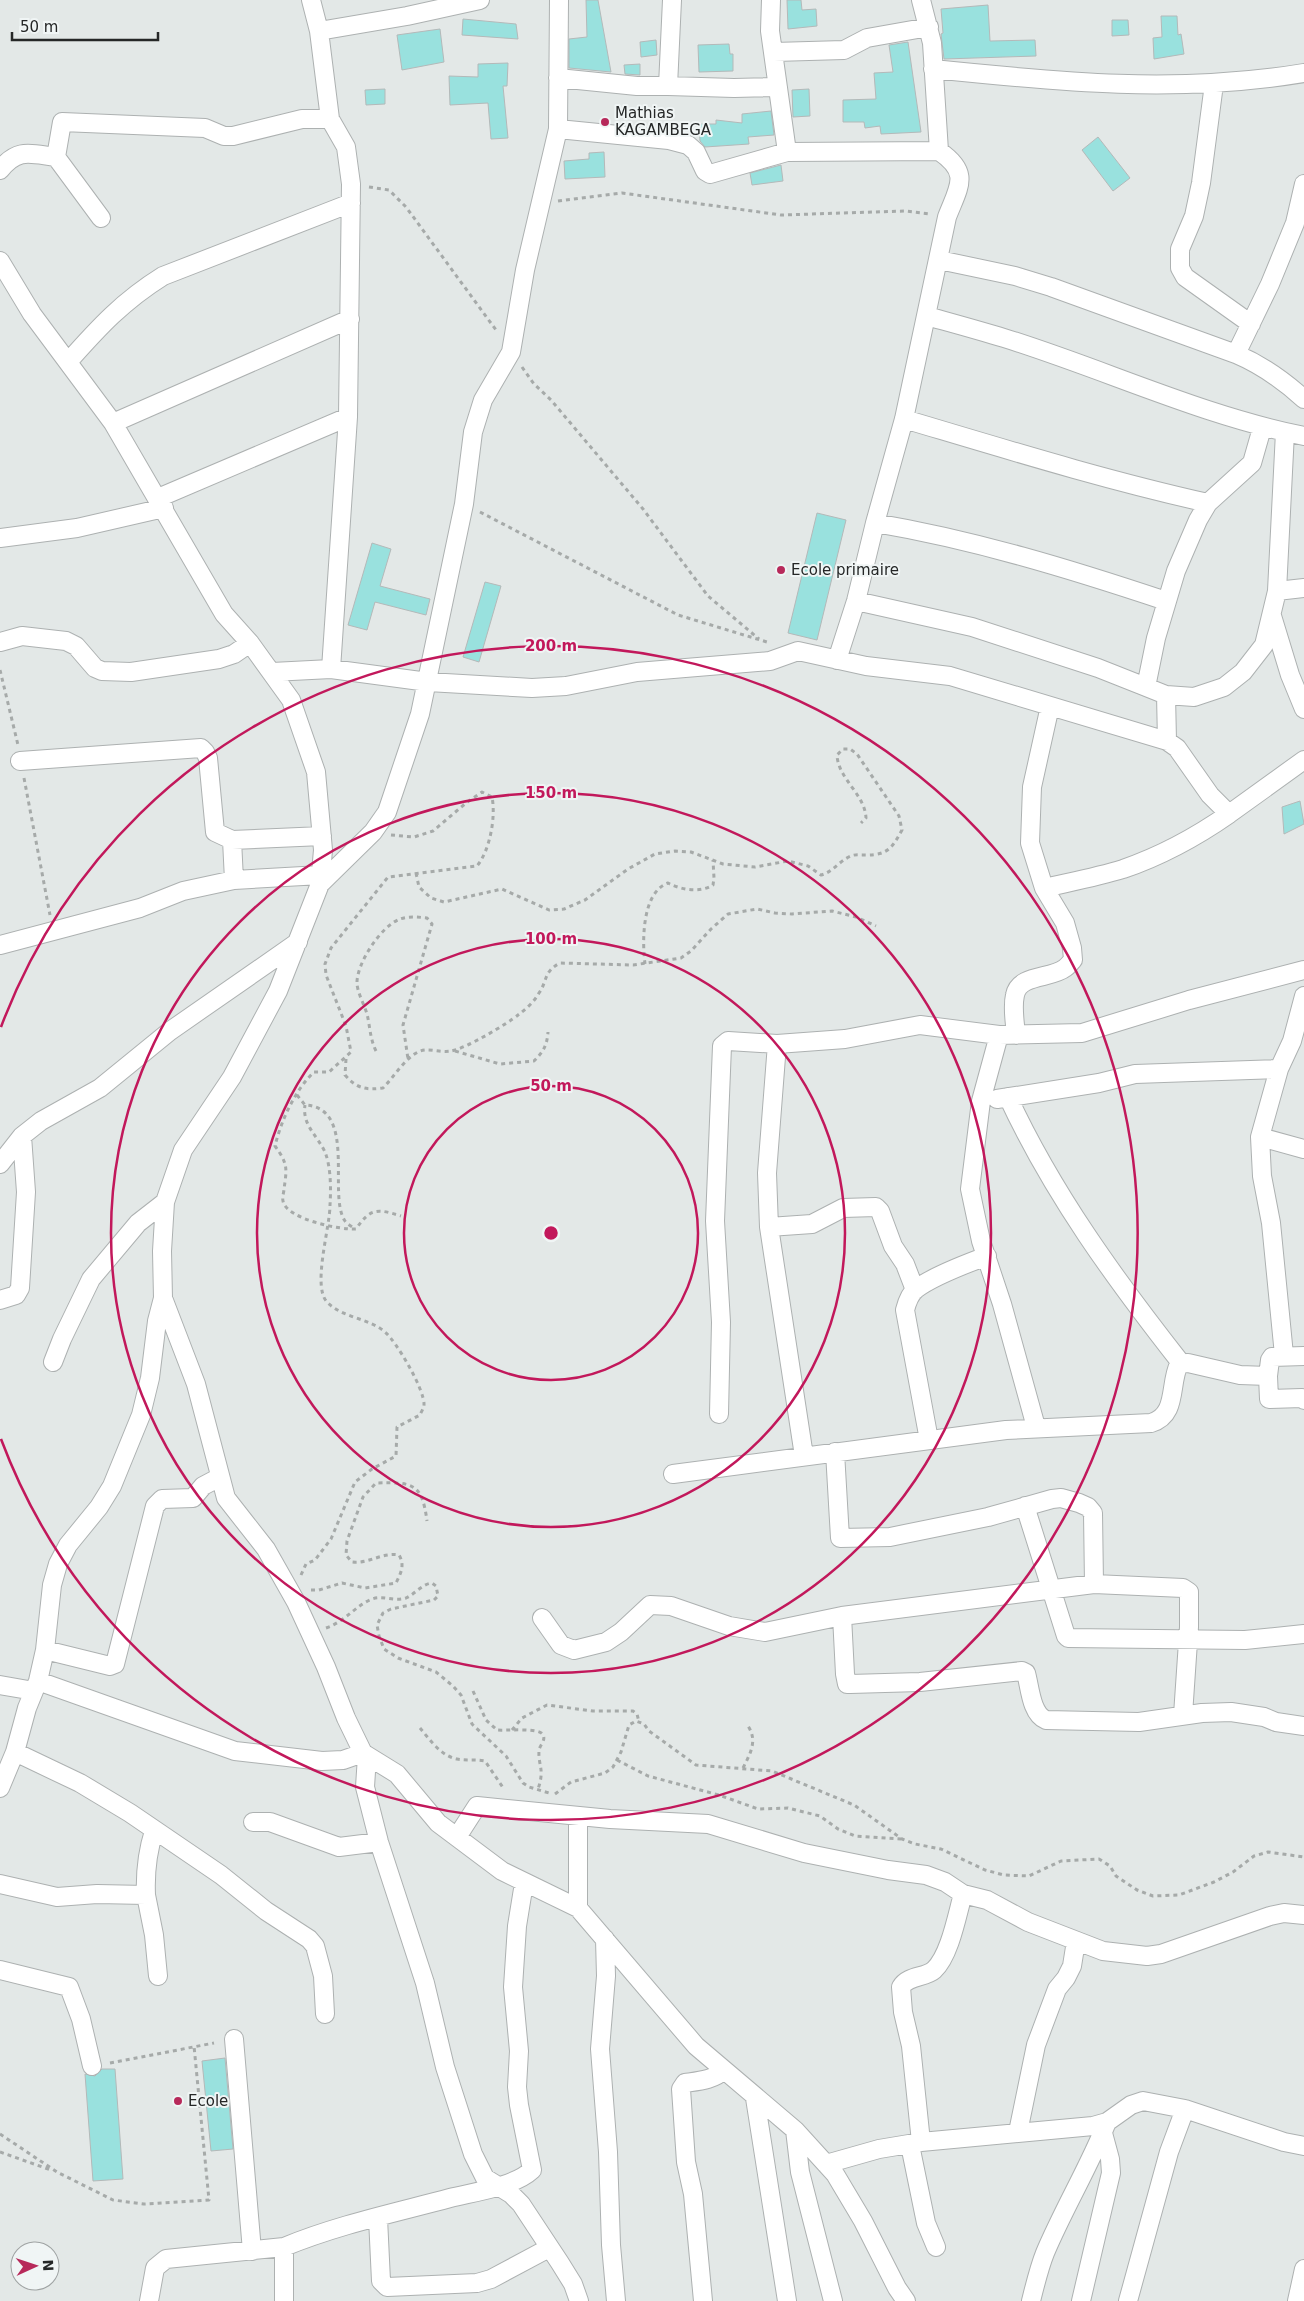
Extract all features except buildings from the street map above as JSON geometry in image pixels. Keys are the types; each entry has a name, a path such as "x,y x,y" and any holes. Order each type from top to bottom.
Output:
{"street":[{"path":"311,0 319,31 330,119 346,147 351,184 348,417 331,669"},
{"path":"319,31 406,16 480,0"},
{"path":"0,945 140,908 183,892 234,880 320,880 374,832 387,812 420,714 428,682 464,504 473,432 483,400 511,352 525,270 558,129 559,0"},
{"path":"668,86 672,0"},
{"path":"771,0 770,31 787,152"},
{"path":"921,0 929,26 940,151"},
{"path":"774,52 844,50 867,38 929,26"},
{"path":"933,69 1134,86 1214,84 1304,73"},
{"path":"558,78 636,86 778,87"},
{"path":"1214,84 1201,183 1194,216 1180,249 1180,268 1185,277 1251,324"},
{"path":"101,218 56,157 62,122 204,128 224,136 302,120 330,119"},
{"path":"558,129 669,140 688,145 696,152 705,171 710,174 787,152 940,151 956,164 960,175 947,220 904,418 856,601 837,660"},
{"path":"0,170 8,159 20,154 56,157"},
{"path":"1236,354 1270,284 1295,224 1304,184"},
{"path":"68,362 117,308 163,276 351,203"},
{"path":"939,260 1015,276 1051,287 1236,354 1256,362 1304,399"},
{"path":"0,261 32,314 113,423 224,614 250,643 291,700 314,765 322,836 320,880 278,991 232,1077 183,1150 165,1202 162,1251 163,1298 157,1321 150,1378 141,1415 112,1486 99,1507 68,1545 58,1564 48,1607 45,1650 36,1686 16,1752 0,1788"},
{"path":"927,316 1005,338 1182,402 1262,428 1304,436"},
{"path":"113,423 350,319"},
{"path":"0,538 77,528 161,503 348,417"},
{"path":"904,418 978,442 1152,491 1208,503"},
{"path":"1146,687 1166,601 1176,571 1198,520 1208,503 1252,463 1262,428"},
{"path":"856,601 972,627 1106,670 1166,695 1194,697 1224,687 1235,680 1264,645 1272,615 1277,591 1285,432"},
{"path":"875,523 936,533 985,545 1166,601"},
{"path":"1277,591 1304,588"},
{"path":"1272,615 1290,675 1304,709"},
{"path":"0,642 22,636 66,641 76,646 95,668 102,671 131,672 219,659 234,654 250,643"},
{"path":"272,672 331,669 428,682 532,688 566,686 637,672 770,661 798,651 866,666 950,676 1167,742 1177,748 1210,795 1229,814"},
{"path":"1166,695 1167,742"},
{"path":"1036,1427 976,1222 970,1188 981,1101 1007,1035 1018,987 1033,978 1064,969 1073,960 1072,948 1065,923 1044,888 1030,843 1032,787 1050,706"},
{"path":"20,761 201,748 205,752 209,767 213,828 215,832 232,840 322,836"},
{"path":"1044,888 1121,870 1200,834 1304,760"},
{"path":"232,840 234,880"},
{"path":"0,1164 22,1136 41,1121 100,1088 170,1031 298,942"},
{"path":"720,1414 720,1322 715,1221 722,1046 728,1041 777,1044 845,1039 920,1025 1007,1035 1061,1035 1090,1031 1189,1000 1304,970"},
{"path":"1284,1355 1271,1223 1262,1176 1260,1137 1279,1069 1292,1041 1304,996"},
{"path":"777,1044 767,1173 769,1227 804,1456"},
{"path":"981,1101 1099,1083 1135,1074 1279,1069"},
{"path":"1008,1097 1030,1143 1085,1233 1136,1306 1181,1363"},
{"path":"0,1300 16,1294 20,1288 26,1192 22,1136"},
{"path":"1260,1137 1304,1149"},
{"path":"53,1362 74,1312 91,1279 138,1223 165,1202"},
{"path":"769,1227 812,1224 843,1208 876,1207 880,1211 893,1246 905,1264 915,1290"},
{"path":"929,1440 905,1310 908,1300 915,1290 963,1265 987,1256"},
{"path":"163,1298 196,1384 226,1498 266,1549 296,1602 346,1718 365,1755 365,1787 379,1842 425,1983 445,2067 473,2154 485,2178 511,2194 521,2204 573,2284 590,2301"},
{"path":"1304,1356 1284,1355 1270,1358 1268,1376 1269,1399 1302,1398 1304,1400"},
{"path":"673,1474 1036,1427 1151,1423 1164,1417 1168,1410 1177,1367 1181,1363 1188,1362 1240,1375 1268,1376"},
{"path":"835,1452 840,1538 890,1537 988,1517 1060,1498 1091,1509 1094,1513 1094,1584"},
{"path":"45,1650 110,1666 115,1664 155,1506 162,1498 193,1498 203,1486 220,1477"},
{"path":"1024,1506 1068,1638 1245,1640 1304,1634"},
{"path":"542,1618 561,1645 574,1650 606,1642 621,1632 650,1605 671,1606 729,1626 765,1632 842,1616 1094,1584 1186,1588 1189,1592 1184,1716"},
{"path":"842,1616 847,1684 920,1682 1022,1671 1026,1673 1036,1712 1040,1718 1046,1720 1139,1722 1231,1712 1304,1726"},
{"path":"0,1685 36,1686 235,1751 322,1761 343,1760 365,1755 397,1774 438,1823 502,1871 578,1908 696,2046 795,2130 842,2184 897,2288 906,2301"},
{"path":"16,1752 80,1783 130,1813 221,1875 266,1911 309,1939 315,1946 323,1976 326,2014"},
{"path":"457,1837 476,1806 578,1816 708,1824 804,1853 888,1870 926,1875 945,1882 962,1894 987,1900 1028,1922 1103,1951 1147,1956 1162,1954 1277,1914 1304,1915"},
{"path":"578,1816 578,1908"},
{"path":"253,1822 270,1822 338,1847 379,1842"},
{"path":"154,1830 147,1853 145,1872 146,1895 154,1935 158,1976"},
{"path":"149,2301 155,2268 166,2259 284,2247 334,2228 497,2186 524,2177 532,2170 533,2166 519,2105 517,2087 519,2050 513,1987 517,1926 524,1883"},
{"path":"0,1884 57,1897 97,1894 146,1895"},
{"path":"936,2247 926,2223 920,2199 915,2143 911,2046 903,2012 901,1987 908,1980 934,1970 940,1961 947,1947 962,1894"},
{"path":"604,1939 606,1976 600,2048 616,2301"},
{"path":"1018,2132 1036,2045 1057,1989 1066,1978 1072,1966 1076,1941"},
{"path":"0,1970 69,1987 81,2020 92,2066"},
{"path":"234,2039 252,2251"},
{"path":"703,2301 693,2194 686,2162 681,2089 685,2083 707,2079 718,2075 724,2070"},
{"path":"755,2098 788,2301"},
{"path":"1031,2301 1044,2256 1105,2127 1131,2105 1144,2101 1185,2109 1275,2139 1304,2146"},
{"path":"1128,2301 1169,2152 1185,2109"},
{"path":"826,2164 879,2149 915,2143 1018,2132 1093,2126 1105,2127"},
{"path":"1080,2301 1111,2173 1105,2127"},
{"path":"795,2130 800,2172 833,2301"},
{"path":"378,2218 381,2281 387,2287 477,2283 496,2276 549,2248"},
{"path":"284,2247 284,2301"},
{"path":"1297,2301 1304,2269"},
{"path":"573,2284 579,2301"}],"path":[{"path":"351,184 389,190 406,207 534,384 551,400 643,509 708,596 759,639"},
{"path":"540,203 622,193 780,215 905,211 930,214 947,220"},
{"path":"464,504 678,615 798,651"},
{"path":"0,670 53,930"},
{"path":"416,873 419,887 431,898 444,902 502,889 549,910 564,909 586,900 628,870 655,854 691,852 723,864 755,867 788,861 808,866 821,875 830,873 844,860 853,855 881,855 894,845 902,830 898,816 857,754 850,750 843,750 837,755 838,765 865,808 866,818 861,823"},
{"path":"356,1229 329,1226 310,1221 286,1207 282,1200 287,1167 286,1161 275,1146 284,1120 306,1080 314,1072 330,1072 352,1052 346,1026 326,976 325,964 331,948 388,877 477,866 482,860 491,830 494,807 492,797 482,792 466,802 433,831 414,837 374,832"},
{"path":"645,964 644,930 650,903 656,889 668,883 689,890 706,889 712,885 714,878 713,860"},
{"path":"346,1059 345,1075 352,1083 362,1089 383,1088 408,1059 424,1050 441,1053 454,1051 516,1017 534,1001 541,991 546,974 551,968 560,963 645,964 681,958 728,914 757,909 774,913 792,914 832,911 856,917 876,926"},
{"path":"376,1051 372,1042 367,1014 357,985 360,966 373,944 398,920 412,917 427,918 432,924 404,1026 408,1059"},
{"path":"454,1051 500,1064 534,1062 548,1044 548,1032"},
{"path":"298,1095 305,1105 304,1115 325,1153 328,1164 329,1226 321,1276 322,1294 328,1302 340,1311 384,1331 399,1350 412,1373 424,1404 420,1415 397,1427 396,1456 372,1469 355,1482 332,1539 315,1560 306,1564 301,1572 302,1578"},
{"path":"305,1105 316,1106 325,1111 332,1125 339,1151 341,1211 346,1222 356,1229"},
{"path":"356,1229 367,1215 382,1210 401,1216"},
{"path":"310,1590 319,1590 342,1583 365,1588 396,1582 402,1571 403,1561 399,1555 389,1553 362,1563 352,1562 346,1555 347,1541 363,1497 376,1484 401,1482 411,1486 424,1500 427,1521"},
{"path":"310,1633 343,1621 369,1600 377,1597 399,1600 408,1597 427,1584 432,1584 438,1591 438,1596 434,1600 382,1613 377,1625 378,1636 384,1649 398,1658 436,1672 453,1686 461,1696 472,1724 506,1756 522,1783 529,1788"},
{"path":"472,1691 486,1720 497,1730 532,1730 539,1731 543,1735 544,1738 539,1749 542,1777 538,1789"},
{"path":"512,1731 522,1718 547,1705 593,1711 633,1711 637,1714 639,1722"},
{"path":"522,1790 529,1788 538,1789 552,1795 558,1794 571,1782 605,1773 617,1760 629,1725 636,1721 644,1724 649,1731 696,1765 772,1771 854,1805 902,1839 915,1844 941,1849 985,1870 1004,1876 1029,1876 1061,1861 1099,1859 1110,1866 1116,1876 1137,1890 1153,1896 1179,1895 1214,1882 1233,1872 1254,1856 1268,1852 1304,1857"},
{"path":"743,1768 753,1745 751,1731 748,1726"},
{"path":"420,1728 435,1747 444,1754 456,1759 474,1758 485,1761 501,1787 506,1791"},
{"path":"617,1760 648,1776 719,1795 758,1809 788,1808 820,1816 838,1829 855,1836 902,1839"},
{"path":"92,2066 214,2042"},
{"path":"0,2134 57,2172 113,2200 144,2204 209,2200 194,2046"},
{"path":"0,2152 57,2172"}],"place":[{"name":"Mathias KAGAMBEGA","path":"605,122"},
{"name":"Ecole primaire","path":"781,570"},
{"name":"Ecole","path":"178,2101"}]}
